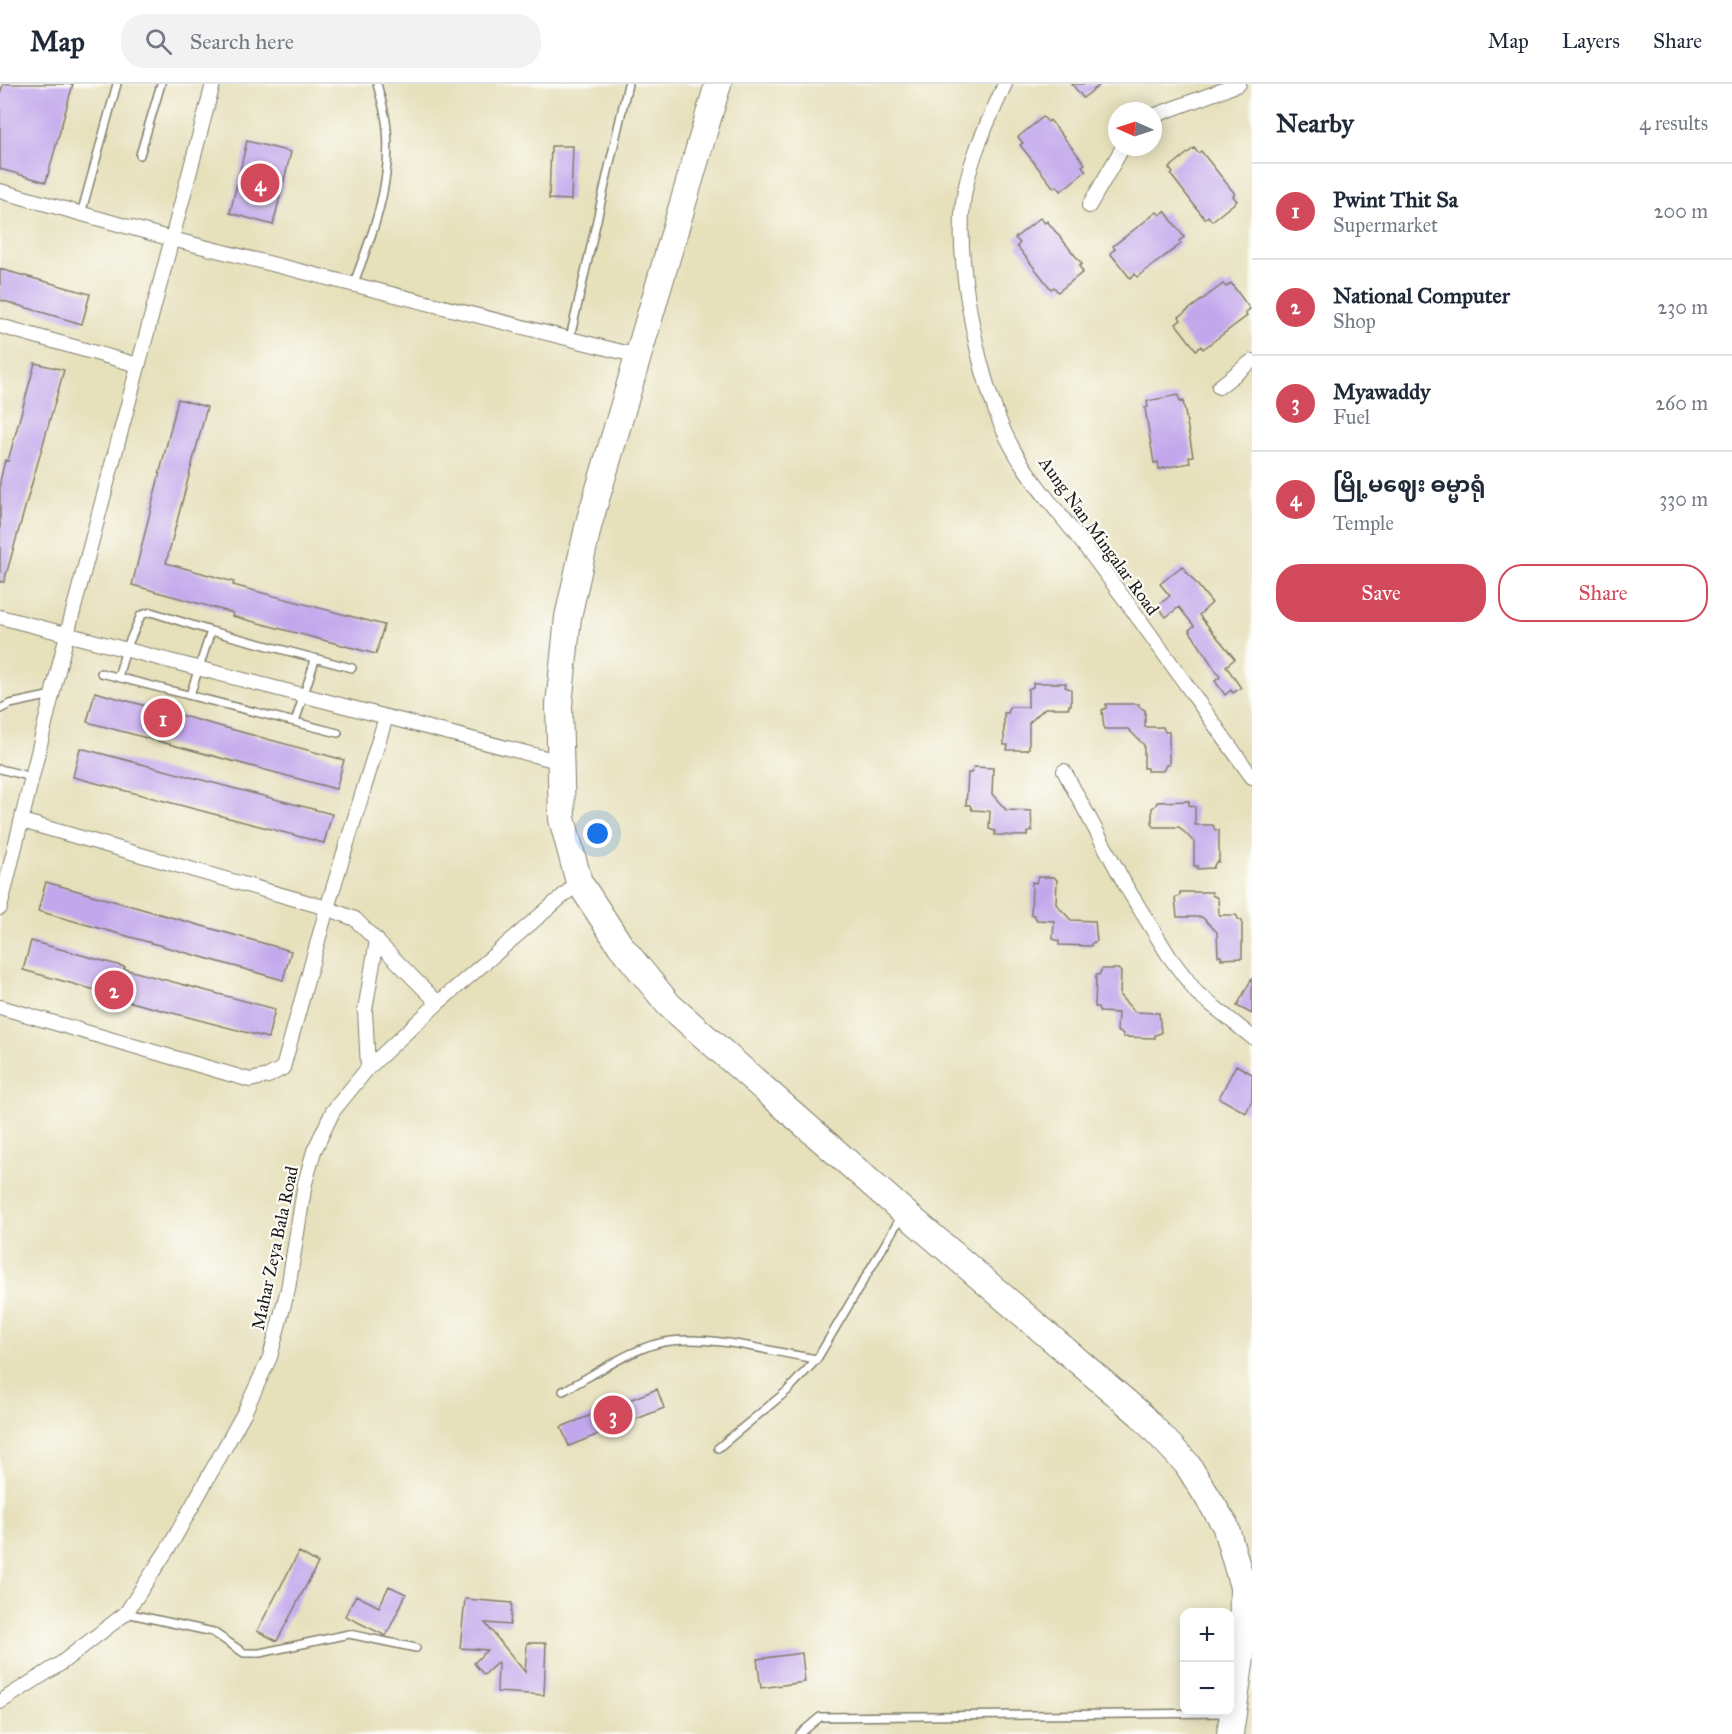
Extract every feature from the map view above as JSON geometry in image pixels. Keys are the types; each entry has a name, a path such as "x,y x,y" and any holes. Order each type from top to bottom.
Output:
{"highway":[{"path":"718,84 590,523 568,617 559,705 562,819 579,882 620,945 669,1005 904,1212 1141,1415 1187,1464 1225,1525 1243,1587 1242,1651 1231,1724"}],"street":[{"path":"0,908 3,885 22,821 67,634 213,84"},
{"name":"Aung Nan Mingalar Road","path":"1005,84 974,154 963,204 966,286 983,368 1000,422 1031,479 1087,549 1252,777"},
{"path":"1162,113 1239,84"},
{"path":"1089,206 1118,156"},
{"path":"0,191 172,239 638,356"},
{"path":"0,326 138,364"},
{"path":"1219,387 1252,361"},
{"path":"0,617 561,762"},
{"path":"0,1007 240,1078 250,1080 268,1076 283,1068 327,908 386,717"},
{"path":"1064,771 1127,888 1168,956 1197,993 1252,1036"},
{"path":"22,821 327,908 355,919 438,1003"},
{"name":"Mahar Zeya Bala Road","path":"0,1702 60,1664 126,1613 171,1544 244,1413 270,1357 288,1289 305,1183 314,1151 333,1112 368,1068 438,1003 579,882"},
{"path":"368,1068 365,1010 376,940"}],"lane":[{"path":"81,214 117,84"},
{"path":"140,155 161,84"},
{"path":"353,285 382,203 388,161 387,128 377,84"},
{"path":"570,339 628,84"},
{"path":"118,678 126,649 141,615 151,612 315,660 352,668"},
{"path":"190,695 211,631"},
{"path":"295,722 315,660"},
{"path":"101,673 338,733"},
{"path":"0,710 10,704 52,695"},
{"path":"0,769 33,777"},
{"path":"718,1448 788,1391 817,1359 904,1212"},
{"path":"563,1391 642,1349 670,1341 704,1341 817,1359"},
{"path":"126,1613 213,1632 244,1653 260,1653 309,1640 349,1634 416,1648"},
{"path":"800,1734 820,1717 1231,1724"}],"building":[{"path":"3,84 73,84 46,182 0,169 0,94"},
{"path":"1072,84 1101,84 1083,98"},
{"path":"1043,117 1048,122 1050,120 1085,164 1082,166 1086,171 1061,191 1057,186 1054,188 1020,145 1023,143 1018,137"},
{"path":"247,141 291,152 273,225 230,213"},
{"path":"551,146 573,146 571,200 549,199"},
{"path":"1194,148 1198,153 1201,151 1235,194 1233,196 1237,201 1212,221 1208,216 1205,219 1171,175 1173,173 1169,168"},
{"path":"1165,211 1184,237 1179,241 1181,244 1137,277 1135,274 1130,278 1110,253 1115,249 1113,246 1157,212 1160,215"},
{"path":"1040,218 1045,223 1047,221 1082,264 1079,266 1083,272 1058,292 1054,287 1051,289 1017,246 1020,243 1015,238"},
{"path":"0,269 90,294 82,324 0,300"},
{"path":"1231,283 1250,309 1245,313 1247,316 1203,349 1201,346 1196,350 1176,324 1181,320 1179,317 1223,284 1226,287"},
{"path":"35,363 64,370 4,582 0,582 0,481 5,460 8,461"},
{"path":"1178,395 1180,402 1183,401 1193,456 1189,457 1190,463 1159,469 1158,462 1154,463 1145,408 1148,407 1147,401"},
{"path":"178,399 207,407 166,563 234,582 233,585 384,625 376,654 232,616 233,613 132,585"},
{"path":"1182,566 1212,603 1199,615 1235,659 1226,666 1241,688 1233,693 1231,690 1225,695 1215,681 1220,677 1189,630 1194,626 1179,607 1166,617 1157,606 1170,596 1160,584"},
{"path":"1033,683 1066,683 1065,687 1071,689 1071,705 1069,708 1045,708 1029,723 1029,748 1007,750 1008,745 1004,745 1004,713 1008,713 1010,707 1028,707 1028,689 1033,687"},
{"path":"95,692 344,760 336,789 87,722"},
{"path":"1106,704 1139,704 1139,707 1145,710 1145,727 1163,727 1165,732 1169,732 1169,765 1166,765 1163,771 1147,771 1147,768 1144,768 1144,745 1128,729 1104,729 1102,710 1106,708"},
{"path":"80,748 332,814 324,843 73,777"},
{"path":"974,767 993,768 992,794 1006,810 1031,811 1032,831 1027,833 1027,836 995,835 995,831 989,829 990,811 972,810 970,805 966,805 968,773 971,773"},
{"path":"1189,801 1189,805 1195,807 1195,825 1213,825 1215,830 1219,830 1219,862 1216,862 1213,868 1197,869 1198,866 1194,866 1194,842 1179,827 1154,827 1152,824 1152,808 1157,802"},
{"path":"1038,877 1054,877 1057,880 1056,904 1071,920 1095,921 1097,941 1091,946 1059,945 1059,941 1053,939 1054,921 1037,920 1034,915 1031,915 1032,882 1036,883"},
{"path":"46,882 291,951 283,980 38,911"},
{"path":"1180,892 1212,892 1212,895 1218,898 1219,915 1236,915 1239,920 1242,920 1242,958 1221,959 1221,956 1218,956 1217,932 1202,917 1177,917 1175,898 1180,895"},
{"path":"31,941 125,967 124,969 275,1009 268,1038 123,1000 124,998 23,970"},
{"path":"1102,969 1118,969 1121,972 1120,996 1135,1012 1159,1013 1161,1033 1155,1035 1155,1038 1123,1037 1123,1034 1117,1031 1118,1013 1100,1012 1098,1007 1095,1007 1096,975 1099,975"},
{"path":"1252,978 1252,1014 1237,1006"},
{"path":"1236,1065 1252,1074 1252,1100 1246,1113 1219,1098"},
{"path":"657,1389 664,1408 569,1446 561,1427"},
{"path":"299,1552 318,1563 277,1641 257,1631"},
{"path":"389,1586 406,1594 386,1636 345,1616 356,1595 379,1607"},
{"path":"465,1599 512,1603 510,1625 485,1623 525,1672 527,1643 546,1643 544,1695 497,1692 498,1662 484,1675 474,1663 487,1650 460,1648"},
{"path":"802,1653 805,1682 761,1688 757,1659"}],"place":[{"name":"မြို့မဈေး ဓမ္မာရုံ","path":"260,183"},
{"name":"Pwint Thit Sa","path":"163,718"},
{"name":"National Computer","path":"114,990"},
{"name":"Myawaddy","path":"613,1415"}]}
